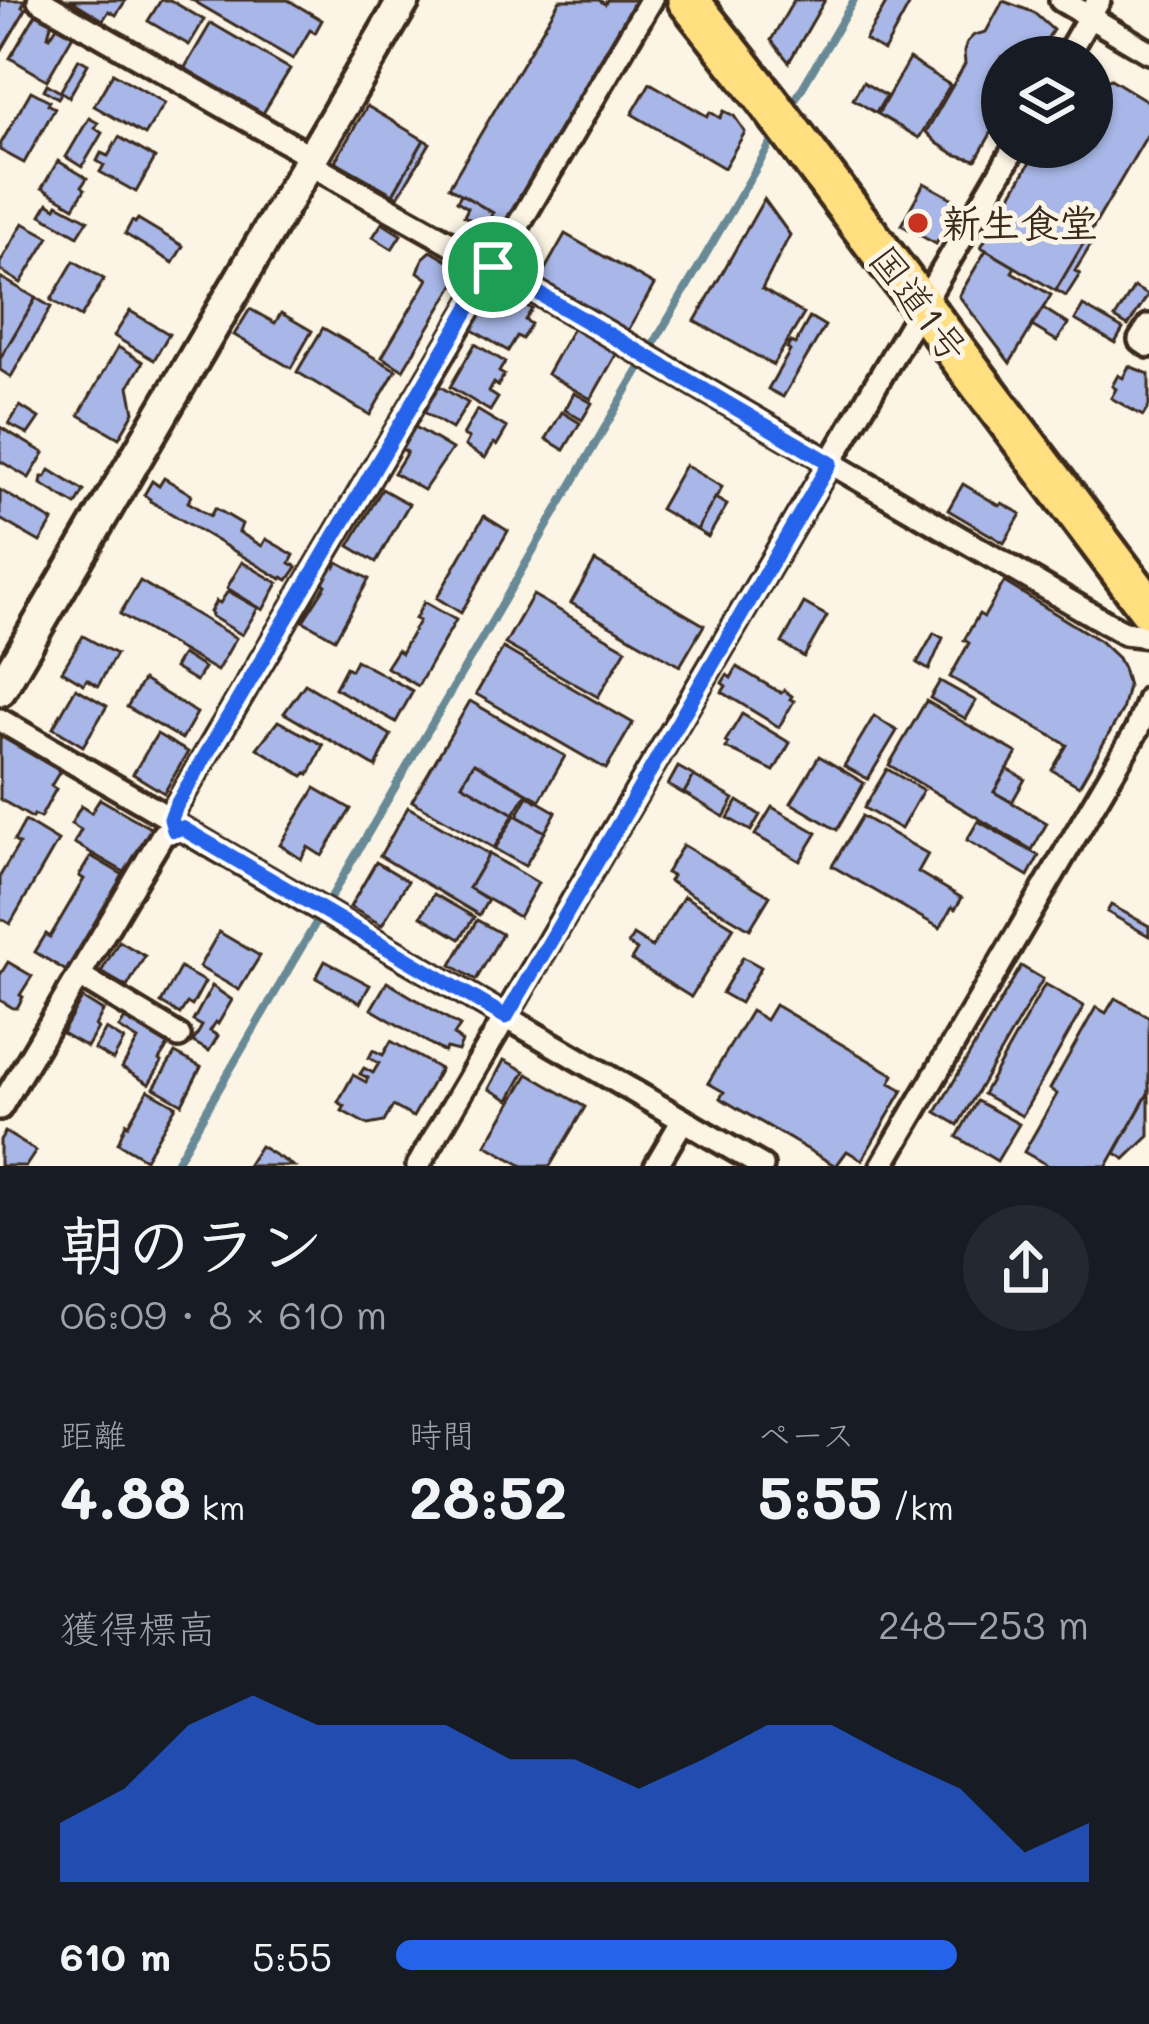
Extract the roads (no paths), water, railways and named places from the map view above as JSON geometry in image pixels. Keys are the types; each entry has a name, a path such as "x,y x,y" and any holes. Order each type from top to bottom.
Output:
{"highway":[{"name":"国道1号","path":"688,0 1149,608"}],"street":[{"path":"39,0 1124,633 1149,636"},
{"path":"0,690 404,0"},
{"path":"0,1108 173,825 176,806 651,0"},
{"path":"1060,0 1094,8 1149,52"},
{"path":"1078,36 1094,8"},
{"path":"418,1166 1003,168"},
{"path":"1149,326 1140,340 1149,346"},
{"path":"882,1166 1137,730 1149,698"},
{"path":"0,720 762,1166"},
{"path":"80,976 179,1036"},
{"path":"656,1166 683,1120"}],"waterway":[{"path":"791,107 854,0"},
{"path":"174,1166 775,136"}],"place":[{"name":"新生食堂","path":"918,223"}]}
